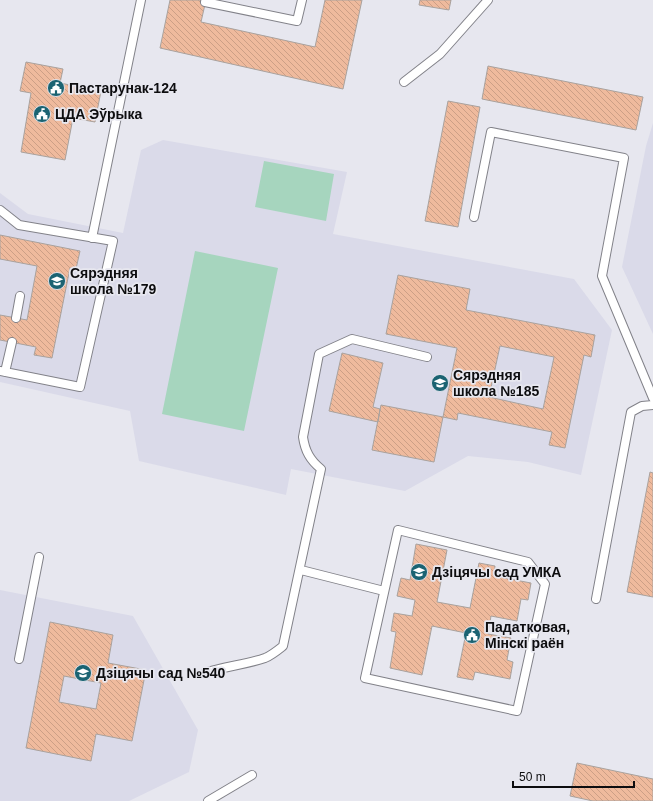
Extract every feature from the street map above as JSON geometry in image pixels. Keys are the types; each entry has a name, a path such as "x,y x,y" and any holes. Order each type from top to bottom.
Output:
{"lane":[{"path":"92,238 141,0"},
{"path":"205,2 297,21 302,0"},
{"path":"404,82 440,54 488,0"},
{"path":"474,217 490,132 624,158 602,276 653,398"},
{"path":"0,210 19,225 113,241 80,387 3,372 12,342"},
{"path":"16,318 20,296"},
{"path":"205,673 222,667 243,665 267,657 283,646 301,570 321,469 314,464 304,448 303,437 319,354 352,339 428,357"},
{"path":"596,599 631,412 642,406 653,405"},
{"path":"398,530 528,562 545,584 518,711 365,678 384,590 398,530"},
{"path":"19,659 39,557"},
{"path":"301,570 384,590"},
{"path":"208,801 252,775"}],"shaded area":[{"path":"653,123 653,334 622,267 646,146"},
{"path":"163,140 347,172 333,234 574,279 612,330 581,475 528,462 468,456 405,491 291,469 286,495 139,461 130,411 0,382 0,193 28,214 123,233 141,150"},
{"name":"Дзіцячы сад №540","path":"0,590 133,616 198,730 189,772 129,801 0,801"}],"green space":[{"path":"264,161 334,174 326,221 255,207"},
{"path":"195,251 278,268 244,431 162,414"}],"building":[{"path":"170,0 206,0 201,22 315,47 325,0 362,0 343,89 160,48"},
{"path":"420,0 451,0 449,10 419,5"},
{"path":"26,62 63,69 60,83 101,91 95,122 73,118 65,160 21,152 31,93 20,91"},
{"path":"488,66 643,97 636,130 482,99"},
{"path":"448,101 480,107 458,227 425,221"},
{"path":"0,235 80,251 76,269 70,268 52,358 34,355 36,347 0,340 0,315 27,320 37,266 0,259"},
{"path":"398,275 470,289 466,310 595,335 591,357 584,355 565,448 549,445 552,432 458,413 457,420 443,417 457,348 386,334","holes":["500,346 554,357 543,409 489,397"]},
{"path":"342,353 383,363 373,407 380,409 378,422 329,411"},
{"path":"381,405 443,417 434,462 372,450"},
{"path":"650,472 653,473 653,597 627,592"},
{"path":"416,544 447,550 437,602 470,608 479,563 495,566 494,576 531,583 528,600 521,599 517,621 491,616 488,634 511,638 507,660 513,662 510,679 475,672 473,680 457,677 466,633 432,626 422,675 390,668 396,632 391,631 394,613 412,616 415,600 397,596 401,578 410,580"},
{"path":"50,622 113,635 108,663 146,670 132,741 96,734 91,761 26,748","holes":["64,676 101,683 96,709 59,702"]},
{"path":"577,763 653,779 653,801 593,801 570,796"}],"place":[{"name":"Пастарунак-124","path":"56,88"},
{"name":"ЦДА Эўрыка","path":"42,114"},
{"name":"Сярэдняя школа №179","path":"57,281"},
{"name":"Сярэдняя школа №185","path":"440,383"},
{"name":"Дзіцячы сад УМКА","path":"419,572"},
{"name":"Падатковая, Мінскі раён","path":"472,635"},
{"name":"Дзіцячы сад №540","path":"83,673"}]}
